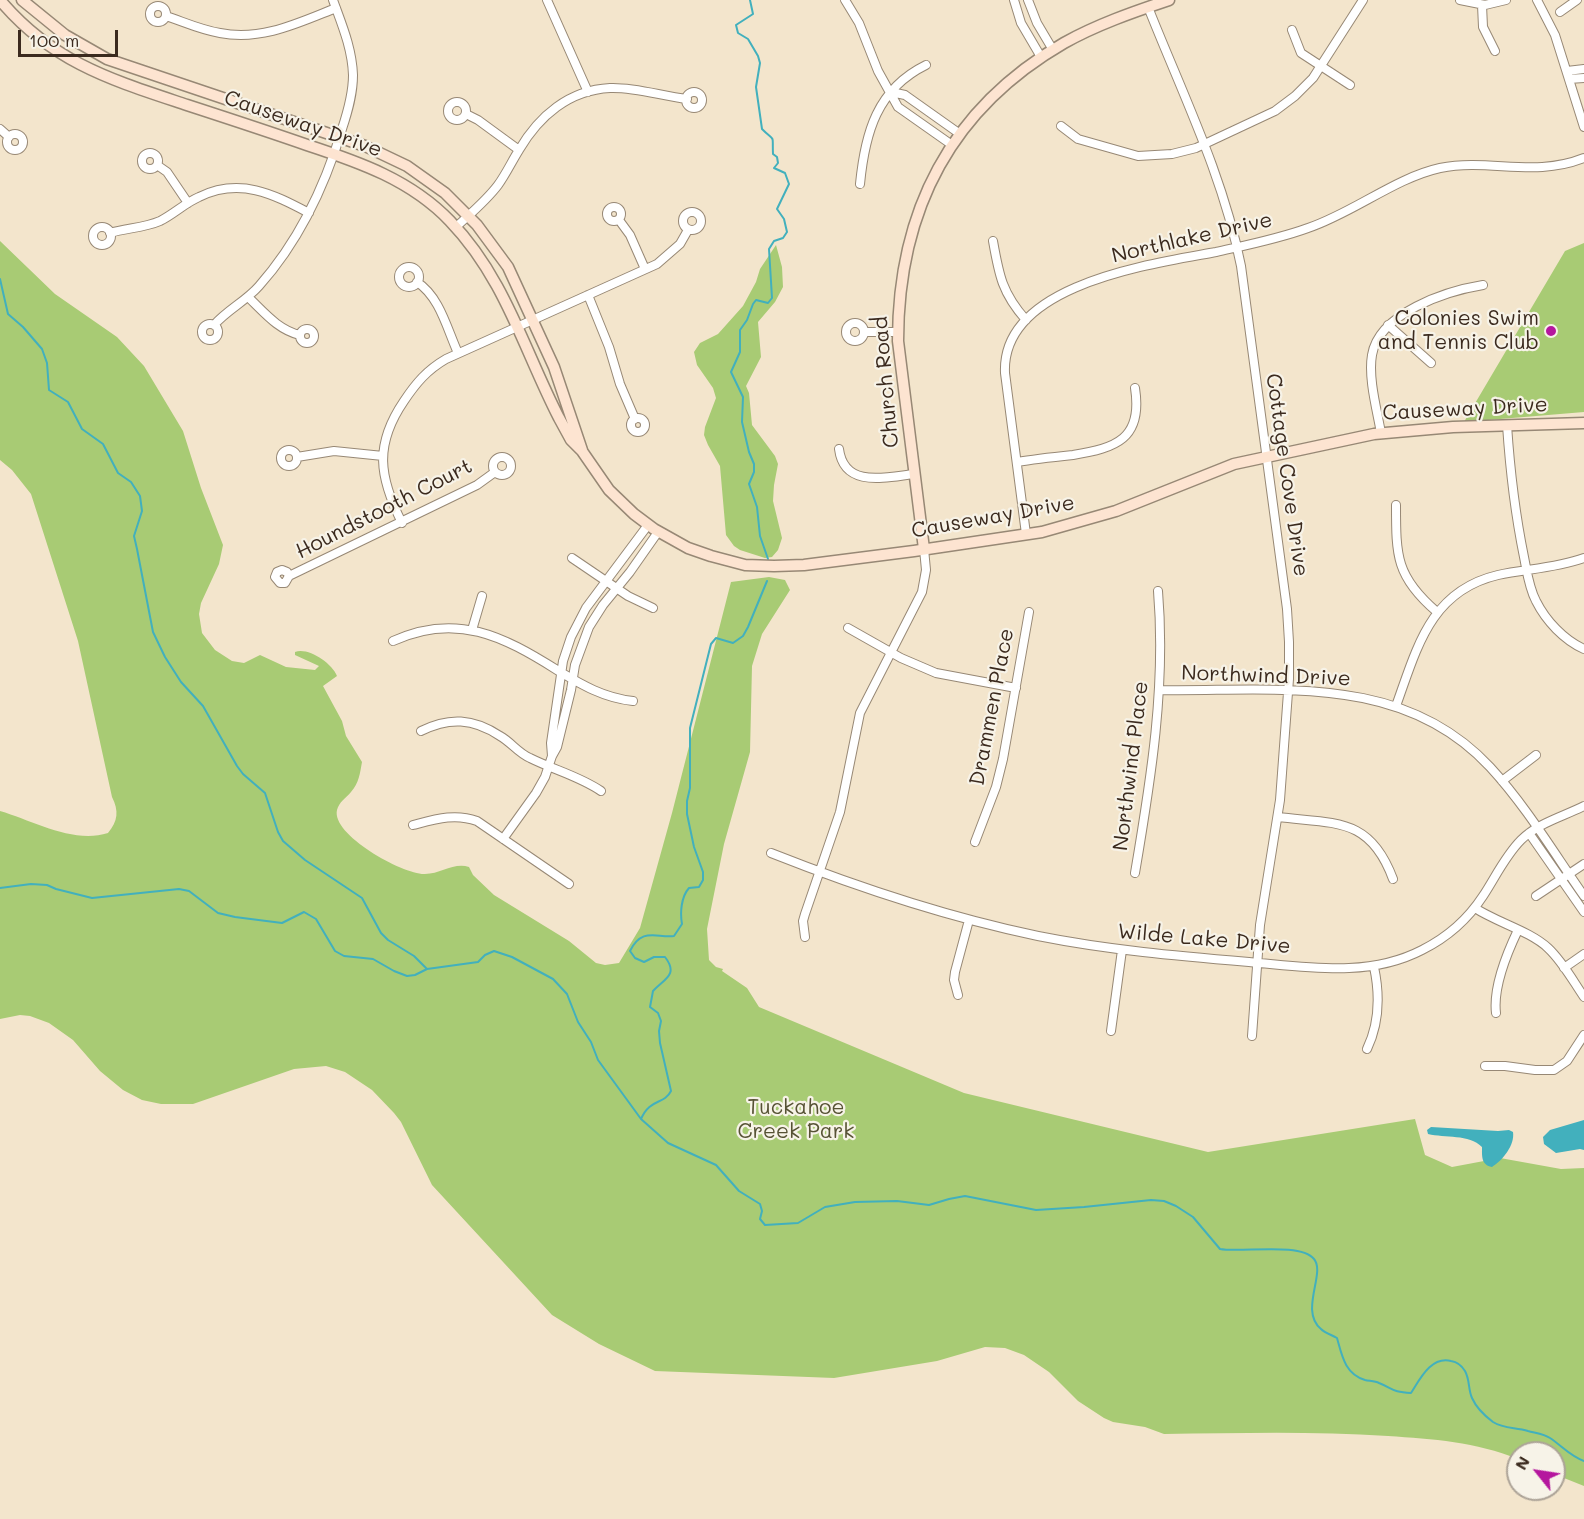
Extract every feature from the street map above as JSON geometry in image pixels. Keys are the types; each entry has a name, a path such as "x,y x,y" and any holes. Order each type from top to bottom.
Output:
{"street":[{"name":"Causeway Drive","path":"22,0 64,35 107,59 365,146 406,166 445,194 489,239 508,267 554,367 582,451"},
{"path":"547,0 588,92"},
{"path":"845,0 859,23 878,71 898,107 952,145"},
{"path":"1014,0 1021,23 1041,57"},
{"path":"1029,0 1037,23 1053,50"},
{"name":"Church Road","path":"806,937 803,921 845,795 853,741 860,713 922,592 926,570 898,332 899,293 909,240 925,195 952,145 1005,84 1041,57 1082,34 1169,0"},
{"path":"1061,126 1078,139 1138,156 1172,154 1204,144 1275,111 1304,88 1363,0"},
{"path":"1460,0 1482,5 1492,5 1506,0"},
{"path":"1537,0 1554,35 1584,127"},
{"path":"1560,12 1577,0"},
{"name":"Causeway Drive","path":"1,1 25,26 47,44 101,75 375,169 431,204 467,239 492,275 555,411 571,440 582,451 609,490 658,532 696,551 728,561 755,566 804,565 1026,534 1075,524 1116,512 1215,470 1266,456 1381,433 1420,429 1584,423"},
{"path":"166,16 219,33 244,35 280,30 335,4 348,40 353,78 350,105 334,154 309,213 288,249 267,277 248,297 214,325"},
{"path":"1482,5 1483,27 1495,51"},
{"name":"Cottage Cove Drive","path":"1148,7 1226,203 1237,247 1288,628 1288,691 1278,817 1265,892 1252,1036"},
{"path":"1292,30 1300,53 1350,85"},
{"path":"860,184 862,161 869,131 879,107 904,77 926,65"},
{"path":"1568,75 1584,69"},
{"path":"1568,75 1584,78"},
{"path":"456,227 498,184 535,126 551,111 573,97 609,88 625,88 687,99"},
{"path":"891,92 905,95 960,134"},
{"path":"466,114 519,150"},
{"path":"0,129 9,137"},
{"name":"Northlake Drive","path":"1026,534 1005,366 1008,348 1012,337 1026,320 1068,291 1102,277 1133,268 1265,241 1309,228 1345,213 1410,178 1439,169 1464,166 1543,168 1564,166 1584,158"},
{"path":"157,165 167,172 188,203"},
{"path":"110,233 158,222 188,203 215,191 239,188 274,195 309,213"},
{"path":"619,220 630,235 645,269"},
{"path":"402,523 386,488 382,456 385,438 393,418 416,383 435,365 458,353 645,269 672,253 688,230"},
{"path":"993,241 1002,285 1011,303 1026,320"},
{"path":"417,282 428,289 434,299 458,353"},
{"path":"1381,433 1371,364 1376,344 1388,326 1398,317 1442,296 1464,288 1483,285"},
{"path":"588,296 635,419"},
{"path":"248,297 277,325 300,335"},
{"path":"1388,326 1431,363"},
{"path":"865,332 898,332"},
{"path":"1017,462 1101,450 1117,443 1125,437 1134,421 1137,401 1135,388"},
{"path":"1507,425 1514,499 1532,593 1542,611 1561,633 1584,649"},
{"path":"839,449 846,466 861,477 914,474"},
{"path":"297,457 334,452 382,456"},
{"name":"Houndstooth Court","path":"289,576 402,523 477,485 495,472"},
{"path":"1396,505 1397,552 1402,570 1417,594 1437,612"},
{"path":"552,756 551,743 562,661 578,622 648,525"},
{"path":"503,839 536,794 545,777 557,747 579,650 589,627 599,610 658,532"},
{"path":"572,558 616,588 652,608"},
{"path":"1396,706 1421,638 1437,612 1450,599 1475,583 1496,576 1584,558"},
{"name":"Northwind Place","path":"1136,873 1152,773 1160,690 1158,591"},
{"path":"472,630 482,596"},
{"name":"Drammen Place","path":"975,842 1001,768 1029,612"},
{"path":"393,641 418,631 441,628 472,630 522,648 572,679 609,697 633,701"},
{"path":"848,628 936,673 1016,688"},
{"name":"Northwind Drive","path":"1160,690 1247,689 1347,695 1374,699 1396,706 1436,724 1456,736 1475,752 1502,781 1584,896"},
{"path":"422,731 442,722 476,724 500,736 530,758 586,781 601,791"},
{"path":"1502,781 1536,754"},
{"name":"Wilde Lake Drive","path":"771,853 897,898 969,920 1039,936 1122,950 1345,969 1374,967 1401,959 1431,945 1452,930 1475,908 1507,857 1522,839 1537,828 1584,806"},
{"path":"414,825 449,817 463,817 477,821 569,884"},
{"path":"1278,817 1336,824 1360,832 1381,851 1394,879"},
{"path":"1529,833 1584,912"},
{"path":"1536,896 1584,864"},
{"path":"1475,908 1548,948 1584,997"},
{"path":"958,995 954,981 955,972 969,920"},
{"path":"1496,1013 1496,997 1505,962 1518,930"},
{"path":"1111,1031 1122,950"},
{"path":"1564,968 1584,954"},
{"path":"1367,1049 1378,1014 1374,967"},
{"path":"1485,1066 1554,1070 1567,1061 1584,1035"}],"green space":[{"name":"Tuckahoe Creek Park","path":"0,241 55,294 117,337 144,366 183,431 201,488 223,545 219,564 201,603 199,614 202,633 215,650 232,661 244,663 260,655 286,667 315,670 319,666 295,655 295,652 306,652 319,657 337,676 323,686 342,721 346,736 362,762 356,785 337,810 338,820 345,831 386,861 415,873 425,874 458,866 469,867 473,875 494,895 569,941 596,963 605,965 619,963 640,928 731,582 769,577 785,580 790,590 762,634 752,666 750,752 724,844 707,929 709,960 747,988 759,1007 964,1093 1208,1152 1415,1119 1425,1155 1452,1167 1500,1158 1561,1169 1584,1168 1584,1486 1566,1479 1566,1441 1506,1441 1506,1454 1470,1445 1421,1438 1304,1433 1164,1434 1145,1427 1113,1422 1078,1401 1049,1372 1024,1355 1005,1348 985,1347 937,1361 834,1378 655,1371 599,1344 552,1315 432,1185 401,1122 394,1113 372,1090 345,1072 326,1066 294,1069 193,1104 161,1104 142,1100 123,1090 100,1071 73,1040 49,1023 20,1015 0,1019 0,811 67,834 95,836 108,833 116,820 116,807 78,641 31,494 12,470 0,460"},
{"name":"Colonies Swim and Tennis Club","path":"1584,243 1584,412 1464,422 1565,251"},
{"path":"776,245 782,267 783,287 775,302 758,322 761,357 746,386 749,393 752,425 775,456 778,464 773,501 782,538 778,550 772,557 765,558 740,550 726,535 720,466 704,435 716,398 713,388 697,365 694,352 700,343 718,334 743,306 760,269"}],"water":[{"path":"1584,1120 1584,1150 1556,1153 1544,1144 1543,1137 1550,1130"},
{"path":"1431,1127 1509,1130 1513,1132 1513,1137 1507,1152 1492,1167 1484,1162 1482,1147 1477,1143 1464,1138 1428,1134 1427,1130"}],"waterway":[{"path":"750,0 753,14 736,25 738,33 748,39 758,56 760,63 756,87 762,129 772,139 773,154 777,157 778,163 774,168 785,173 789,184 777,209 784,219 787,232 783,238 774,241 769,249 772,298 768,303 756,300 753,304 740,330 740,352 731,372 743,397 742,422 754,464 754,472 749,484 757,507 760,536 768,559"},
{"path":"0,279 8,314 42,349 47,363 49,390 68,402 82,429 103,444 118,473 131,482 140,496 142,511 134,536 153,632 165,657 181,682 203,706 237,766 265,793 283,841 305,860 362,898 381,933 414,956 427,969"},
{"path":"641,1119 648,1108 665,1098 671,1091 660,1043 661,1021 658,1013 650,1007 653,991 668,976 671,968 665,957 654,957 644,962 635,958 630,951 644,936 674,936 682,924 682,905 686,892 689,888 699,887 703,880 703,872 694,847 687,814 690,788 690,728 711,644 716,638 733,643 743,636 767,581"},
{"path":"0,888 31,884 47,885 92,898 179,889 189,891 218,913 235,917 282,923 304,912 316,919 335,951 344,956 373,959 407,976 427,969 478,962 485,955 494,951 512,957 553,979 567,994 578,1022 591,1042 598,1060 641,1119 668,1143 716,1165 739,1191 760,1204 762,1211 760,1219 765,1225 798,1223 825,1207 855,1202 897,1201 929,1205 965,1196 1036,1210 1151,1200 1164,1201 1193,1217 1220,1249 1284,1249 1307,1254 1314,1259 1317,1265 1312,1303 1315,1321 1323,1330 1337,1338 1345,1364 1358,1377 1377,1382 1396,1391 1411,1393 1422,1375 1432,1365 1444,1360 1455,1362 1465,1371 1474,1401 1493,1422 1550,1438 1584,1461"}],"place":[{"name":"Colonies Swim and Tennis Club","path":"1551,331"}]}
